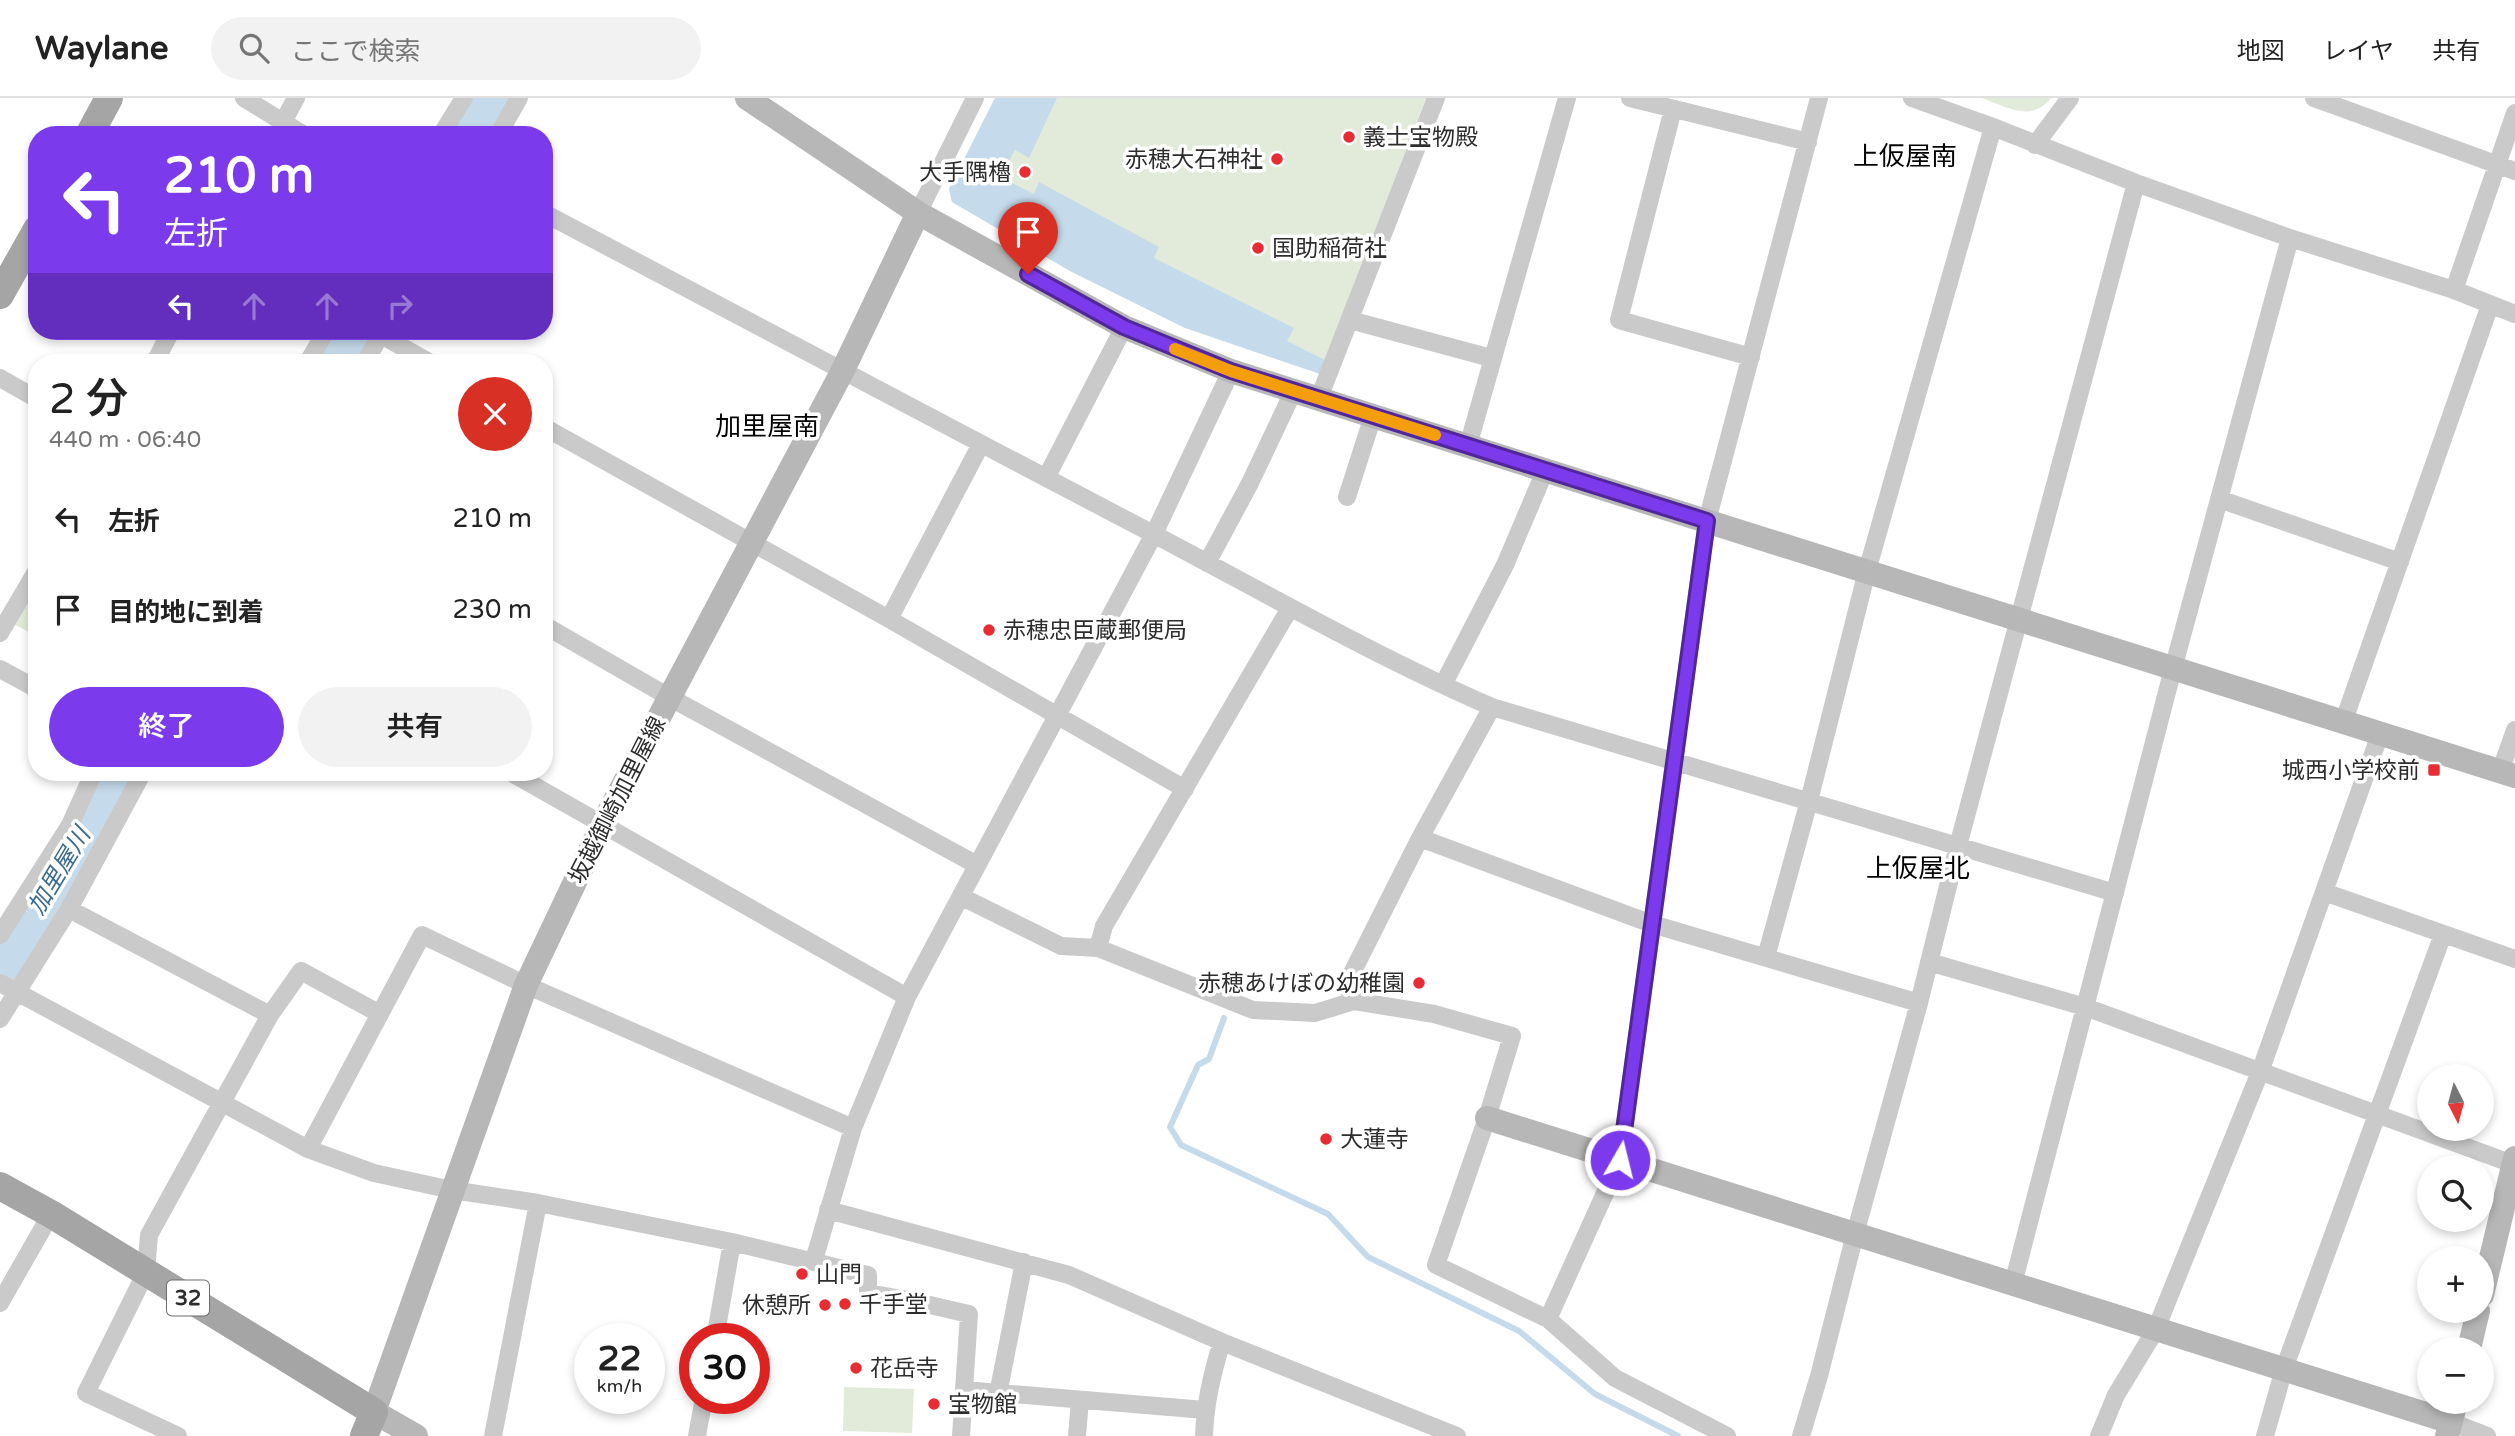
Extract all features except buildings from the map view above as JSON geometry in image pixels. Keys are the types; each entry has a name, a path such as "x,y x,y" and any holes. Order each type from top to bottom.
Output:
{"main road":[{"path":"94,126 109,98"},
{"path":"0,295 28,245"},
{"name":"32","path":"0,1186 146,1272 369,1424"}],"street":[{"path":"244,98 277,126"},
{"path":"280,126 296,98"},
{"path":"447,126 464,98"},
{"path":"503,126 519,98"},
{"path":"747,98 918,213 1124,327 1231,371 2508,774 2515,730"},
{"path":"918,213 975,98"},
{"path":"1319,398 1437,98"},
{"path":"1468,446 1567,98"},
{"path":"1630,98 1808,142"},
{"path":"1548,1319 1620,1160 1707,521 1819,98"},
{"path":"1912,98 2136,183 2290,238 2454,290 2515,314"},
{"path":"2035,145 2070,98"},
{"path":"2314,98 2515,171"},
{"path":"1673,109 1619,320 1751,356"},
{"path":"2454,290 2515,113"},
{"path":"1766,957 1809,801 1867,570 1993,127"},
{"path":"1801,1436 1919,1003 1958,846 2136,183"},
{"name":"坂越御崎加里屋線","path":"369,1424 526,985 603,824 842,372 918,213"},
{"path":"553,218 1290,608 1492,707 2115,893"},
{"path":"2013,1284 2173,669 2290,238"},
{"path":"2343,723 2490,305"},
{"path":"1350,320 1491,358"},
{"path":"1046,478 1124,327"},
{"path":"393,340 416,354"},
{"path":"814,1260 853,1128 907,997 1154,534 1231,371"},
{"path":"0,378 28,393"},
{"path":"1207,563 1250,483 1294,390"},
{"path":"1347,497 1373,416"},
{"path":"553,432 889,619 1185,789"},
{"path":"889,619 981,444"},
{"path":"1443,685 1505,565 1545,471"},
{"path":"2219,499 2400,562"},
{"path":"0,633 28,585"},
{"path":"1098,948 1104,926 1290,608"},
{"path":"553,630 669,697 977,865"},
{"path":"0,669 28,684"},
{"path":"1353,1001 1346,985 1420,838 1492,707"},
{"path":"2099,1436 2116,1395 2156,1329 2260,1072 2380,734"},
{"path":"0,935 70,825 90,781"},
{"path":"0,1019 69,909 138,781"},
{"path":"526,781 907,997"},
{"path":"1420,838 1652,924 1919,1003"},
{"path":"2324,892 2515,958"},
{"path":"962,897 1061,946 1098,948 1253,1010 1315,1013 1353,1001 1434,1014 1512,1036 1487,1118 1436,1265 1548,1319 1615,1378 1727,1436"},
{"path":"69,909 270,1015"},
{"path":"2265,1436 2284,1369 2443,934"},
{"path":"308,1149 422,935 526,985 853,1128"},
{"path":"1929,962 2085,1007 2379,1115 2514,1161 2494,1246"},
{"path":"178,1436 86,1393 146,1272 149,1235 270,1015 300,971 380,1014"},
{"path":"0,983 308,1149 374,1173 452,1190 538,1203 814,1260 868,1275 868,1293 968,1314 961,1436"},
{"path":"1487,1118 2451,1420 2487,1436"},
{"path":"494,1436 538,1203"},
{"path":"828,1210 1069,1275 1222,1342 1457,1436"},
{"path":"0,1303 51,1214"},
{"path":"718,1323 732,1242"},
{"path":"998,1394 1024,1262"},
{"path":"1204,1436 1211,1376 1222,1342"},
{"path":"964,1390 1205,1410"},
{"path":"1077,1436 1080,1400"},
{"path":"697,1436 701,1414"},
{"path":"369,1424 416,1436"}],"green space":[{"path":"995,98 1426,98 1325,360 1185,328 1070,271 952,202 949,189"},
{"path":"1982,98 2051,98 2035,110 2018,111"},
{"path":"28,585 28,632 7,621"},
{"path":"844,1387 914,1389 912,1433 843,1431"}],"water":[{"path":"995,98 1057,98 1029,158 1015,150 1000,177 1034,194 1039,182 1159,247 1154,258 1294,328 1287,341 1325,360 1320,374 1185,328 1070,271 952,202 949,189"}],"waterway":[{"name":"加里屋川","path":"475,126 491,98"},
{"name":"加里屋川","path":"343,354 351,340"},
{"name":"加里屋川","path":"0,969 113,781"},
{"path":"1224,1018 1209,1059 1198,1065 1170,1127 1181,1145 1328,1214 1368,1257 1519,1331 1595,1394 1678,1436"}],"slow traffic":[{"path":"1175,349 1231,371 1435,435"}],"place":[{"name":"義士宝物殿","path":"1349,137"},
{"name":"赤穂大石神社","path":"1277,159"},
{"name":"大手隅櫓","path":"1025,172"},
{"name":"国助稲荷社","path":"1258,248"},
{"name":"赤穂忠臣蔵郵便局","path":"989,630"},
{"name":"城西小学校前","path":"2434,770"},
{"name":"赤穂あけぼの幼稚園","path":"1419,983"},
{"name":"大蓮寺","path":"1326,1139"},
{"name":"山門","path":"802,1274"},
{"name":"千手堂","path":"845,1304"},
{"name":"休憩所","path":"825,1305"},
{"name":"花岳寺","path":"856,1368"},
{"name":"宝物館","path":"934,1404"}],"district":[{"name":"上仮屋南","path":"1905,156"},
{"name":"加里屋南","path":"767,426"},
{"name":"上仮屋北","path":"1918,868"}],"route":[{"path":"1028,274 1124,327 1231,371 1707,521 1620,1160"}]}
